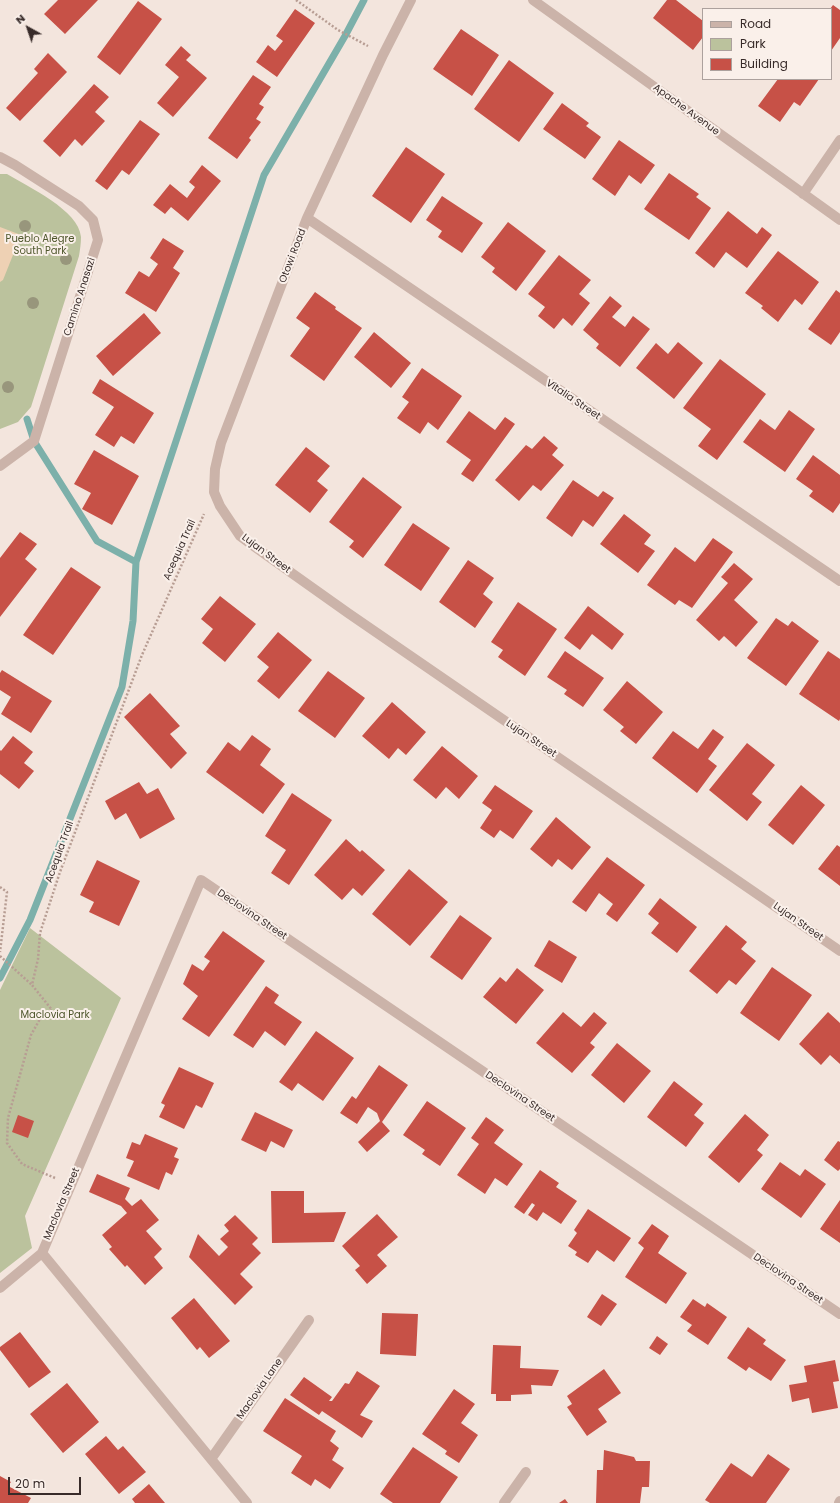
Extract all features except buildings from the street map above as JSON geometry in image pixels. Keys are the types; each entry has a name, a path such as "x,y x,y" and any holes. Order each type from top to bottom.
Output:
{"street":[{"name":"Otowi Road","path":"229,520 220,506 214,492 215,469 221,443 307,218 383,55 411,0"},
{"name":"Apache Avenue","path":"533,0 840,220"},
{"path":"803,194 840,140"},
{"name":"Camino Anasazi","path":"0,157 79,206 92,220 98,240 56,370 43,417 34,441 0,466"},
{"name":"Vitalia Street","path":"307,218 840,582"},
{"name":"Lujan Street","path":"229,520 240,536 348,613 840,951"},
{"name":"Maclovia Street","path":"201,880 42,1253 247,1503"},
{"name":"Declovina Street","path":"201,880 840,1314"},
{"path":"0,1288 42,1253"},
{"name":"Maclovia Lane","path":"211,1459 309,1320"},
{"path":"504,1503 526,1472"}],"path":[{"path":"296,0 338,30 370,48"},
{"name":"Acequia Trail","path":"32,985 38,959 40,933 60,872 142,655 214,492"},
{"path":"0,887 7,892 0,952"},
{"path":"0,956 32,985 52,1010 40,1019 31,1035 8,1118 7,1142 22,1164 48,1176 71,1184"}],"green space":[{"name":"Pueblo Alegre South Park","path":"0,174 7,174 51,200 72,218 78,227 81,237 79,256 31,407 18,422 0,429"},
{"name":"Maclovia Park","path":"30,928 121,998 25,1216 32,1248 0,1273 0,990"}],"sand":[{"path":"0,227 21,235 3,280 0,282"}],"waterway":[{"path":"0,978 30,920 122,687 133,621 136,562 264,175 345,36 364,0"},
{"path":"27,419 34,441 97,541 136,562"}]}
